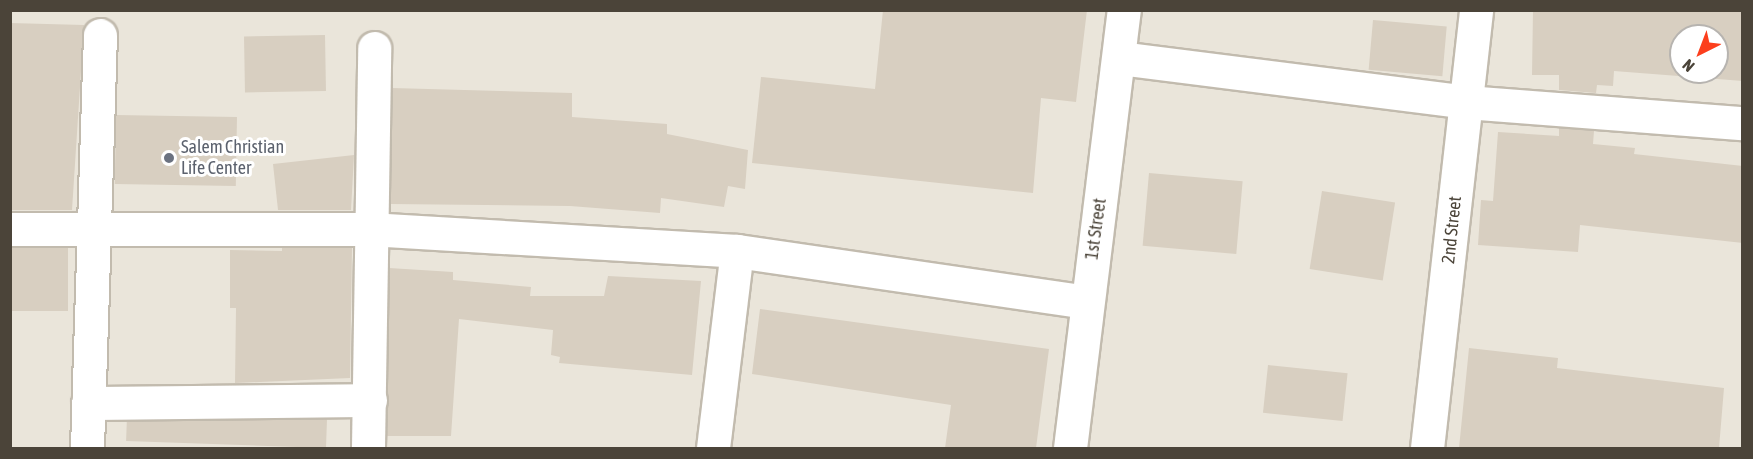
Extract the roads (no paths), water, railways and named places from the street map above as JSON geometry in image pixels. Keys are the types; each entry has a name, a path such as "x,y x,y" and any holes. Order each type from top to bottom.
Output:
{"street":[{"name":"1st Street","path":"1070,448 1085,302 1124,10"},
{"name":"2nd Street","path":"1427,448 1476,10"},
{"path":"87,448 100,35"},
{"path":"368,448 369,229 374,48"},
{"path":"1119,58 1466,102 1743,123"},
{"path":"10,229 369,229 737,251 1085,302"},
{"path":"713,448 737,251"},
{"path":"88,403 370,400"}],"place":[{"name":"Salem Christian Life Center","path":"169,158"}]}
